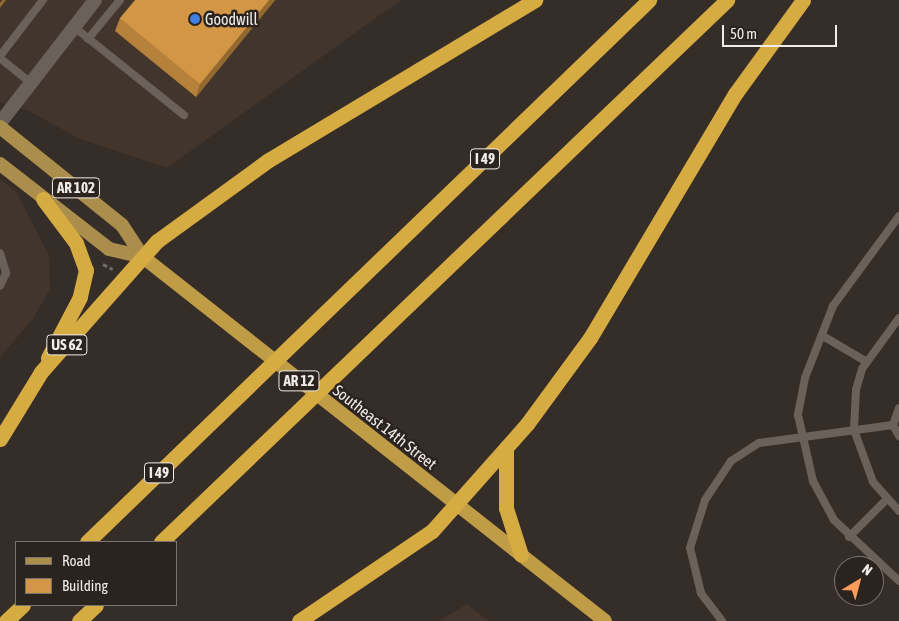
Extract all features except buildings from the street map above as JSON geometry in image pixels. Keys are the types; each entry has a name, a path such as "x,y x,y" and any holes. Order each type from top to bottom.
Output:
{"highway":[{"path":"144,258 157,241 267,161 535,0"},
{"name":"I 49","path":"88,541 649,0"},
{"path":"161,541 727,0"},
{"path":"299,621 432,531 454,504 506,448 590,338 735,94 803,0"},
{"name":"US 62","path":"0,439 41,372 78,302 86,270 76,243 43,199"},
{"name":"US 62","path":"41,372 144,258"},
{"name":"Southeast 14th Street","path":"144,258 605,621"},
{"path":"506,448 505,502 520,555"},
{"path":"6,621 22,606"},
{"path":"79,621 95,606"}],"main road":[{"name":"Southeast 14th Street","path":"0,127 122,225 144,258"},
{"name":"Southeast 14th Street","path":"0,164 109,249 144,258"}],"street":[{"path":"0,123 96,0"}],"lane":[{"path":"31,83 0,57 43,0"},
{"path":"88,39 120,0"},
{"path":"74,27 184,115"},
{"path":"899,216 842,290 806,378 798,415 813,482 849,537 899,581"},
{"path":"0,253 6,266 1,284"},
{"path":"899,318 867,362 856,390 854,430 861,457 886,498 899,511"},
{"path":"823,336 867,362"},
{"path":"899,408 893,425 899,436"},
{"path":"722,621 701,593 691,558 705,500 742,451 801,434 893,425"},
{"path":"849,537 886,498"}],"path":[{"path":"96,265 113,269"}],"shaded area":[{"path":"0,0 401,0 167,168 80,139 29,111 0,102"},
{"path":"0,179 15,190 49,255 50,289 33,319 0,357"},
{"path":"467,604 489,621 439,621"}],"place":[{"name":"Goodwill","path":"195,19"}]}
